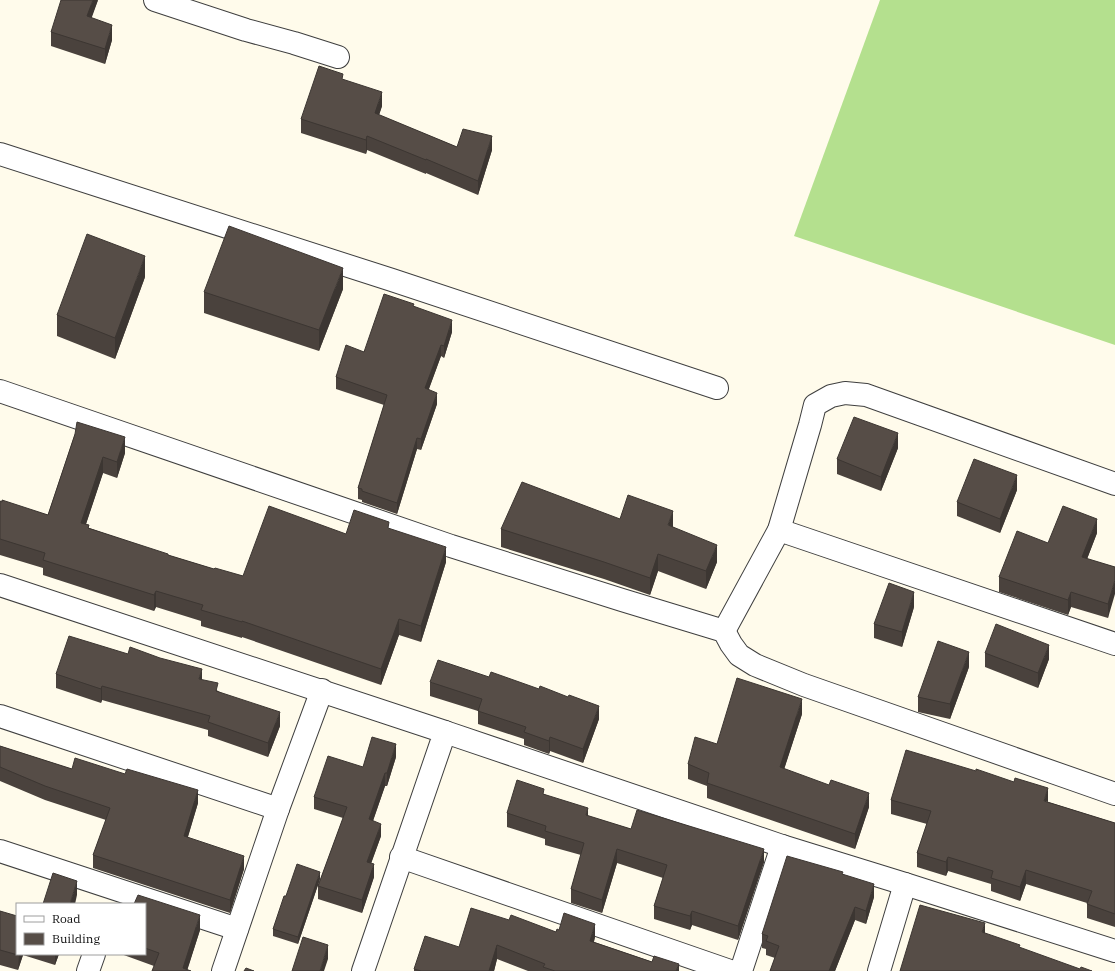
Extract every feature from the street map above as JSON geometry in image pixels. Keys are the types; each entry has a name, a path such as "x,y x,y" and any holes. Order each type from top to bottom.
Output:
{"street":[{"path":"155,0 246,30 294,42 338,57"},
{"path":"0,154 392,280 717,388"},
{"path":"0,391 451,546 724,631 739,655 762,668 804,685 1115,794"},
{"path":"724,631 779,530 815,405 831,396 845,392 866,395 1115,484"},
{"path":"779,530 1115,644"},
{"path":"0,585 322,690 782,846 1115,952"},
{"path":"223,971 278,809 322,690"},
{"path":"0,716 278,809"},
{"path":"363,971 445,732"},
{"path":"741,971 782,846"},
{"path":"0,851 114,897 137,903"},
{"path":"401,857 730,971"},
{"path":"879,971 904,884"},
{"path":"146,905 237,929"},
{"path":"88,971 94,955"}],"green space":[{"path":"880,0 1115,0 1115,345 794,236"}],"building":[{"path":"61,0 93,0 87,16 112,25 105,49 51,32"},
{"path":"319,66 343,74 342,79 382,92 375,113 457,147 463,129 492,136 478,181 367,136 366,140 301,119"},
{"path":"229,226 343,268 319,330 204,292"},
{"path":"87,234 145,256 115,338 57,315"},
{"path":"384,294 414,304 413,306 452,320 444,346 441,345 425,388 437,393 421,439 417,438 397,503 362,491 362,489 358,488 387,395 336,377 346,345 364,352"},
{"path":"854,417 898,433 881,477 837,459"},
{"path":"77,422 125,437 117,462 103,457 81,523 89,525 88,528 168,555 243,576 269,506 346,534 354,510 389,522 388,528 446,547 421,626 399,619 381,669 242,621 201,610 203,605 156,591 154,595 43,560 45,553 0,539 0,501 2,502 2,500 48,515 75,434"},
{"path":"974,459 1017,475 1000,519 957,502"},
{"path":"522,482 620,519 628,495 673,511 668,525 717,545 706,571 658,554 650,578 501,529"},
{"path":"1063,506 1097,519 1082,557 1115,567 1115,580 1108,604 1071,592 1068,600 999,577 1017,531 1048,543"},
{"path":"889,583 914,592 902,632 874,624"},
{"path":"996,624 1049,645 1038,673 985,653"},
{"path":"69,636 128,654 130,647 160,658 202,669 199,679 218,683 216,691 280,712 268,743 208,722 210,716 102,686 101,689 56,674"},
{"path":"938,641 969,652 950,704 918,697"},
{"path":"438,660 489,677 491,672 539,689 540,686 568,697 569,695 599,706 583,749 550,737 549,741 524,732 526,727 478,711 482,699 430,682"},
{"path":"737,678 802,699 780,767 829,785 831,780 869,793 855,834 707,783 709,773 688,764 695,737 717,744"},
{"path":"372,737 396,744 387,773 385,773 369,819 381,824 367,862 374,864 362,900 318,886 347,807 314,797 328,756 363,767"},
{"path":"0,746 72,769 75,758 125,774 127,769 198,790 184,836 244,856 230,900 93,855 110,808 45,786 0,767"},
{"path":"906,750 976,771 976,769 1014,782 1015,778 1048,788 1044,801 1115,823 1115,914 1087,904 1092,891 1026,870 1020,887 991,878 993,871 948,857 946,862 917,853 931,811 891,800"},
{"path":"517,780 544,789 543,794 588,808 586,815 631,829 637,810 764,849 738,926 692,911 690,916 654,906 667,865 617,849 602,900 571,889 584,843 545,831 546,826 507,813"},
{"path":"787,856 843,872 842,874 874,884 866,911 855,907 829,971 770,971 779,946 766,941 768,936 762,934"},
{"path":"297,864 320,872 298,937 273,929"},
{"path":"53,873 77,881 70,903 43,903"},
{"path":"138,895 200,915 183,968 191,971 152,971 159,953 146,948 146,903 134,903"},
{"path":"920,905 985,923 982,932 1020,945 1019,947 1080,969 1081,967 1092,971 900,971"},
{"path":"471,908 509,920 511,915 556,932 557,929 559,930 564,913 595,924 590,941 652,962 654,956 679,964 676,971 555,971 543,967 545,964 497,945 489,971 421,971 414,969 425,936 459,947"},
{"path":"0,911 16,916 16,954 0,950"},
{"path":"303,937 328,945 320,971 292,971"},
{"path":"246,968 254,971 244,971"}]}
